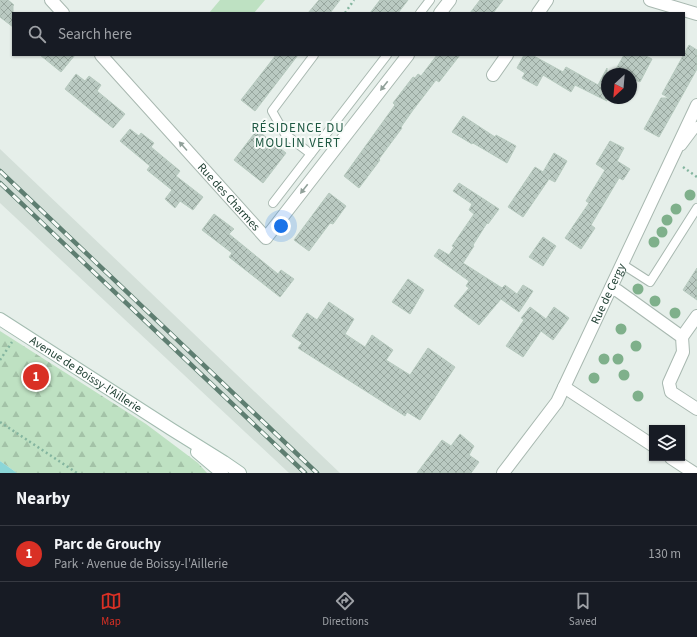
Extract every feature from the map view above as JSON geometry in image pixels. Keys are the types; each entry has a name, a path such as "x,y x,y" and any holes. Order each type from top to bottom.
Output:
{"street":[{"path":"52,0 62,12"},
{"path":"441,12 450,0"},
{"path":"539,12 547,0"},
{"path":"650,0 697,14"},
{"name":"Rue des Charmes","path":"102,56 266,238 407,56"},
{"path":"493,75 506,56"},
{"name":"Rue de Cergy","path":"503,473 557,402 697,105"},
{"path":"611,288 618,291 682,337"},
{"path":"697,316 682,337 683,352 669,383 671,392 697,409"},
{"name":"Avenue de Boissy-l'Aillerie","path":"0,320 240,473"},
{"path":"564,387 649,443"},
{"name":"Avenue de Boissy-l'Aillerie","path":"171,429 222,473"},
{"path":"676,461 694,473"}],"lane":[{"path":"421,12 430,0"},
{"path":"311,154 285,134 272,111 313,56"},
{"path":"273,203 384,56"},
{"path":"672,160 697,126"},
{"path":"622,264 650,282 697,208"}],"path":[{"path":"346,12 354,0"},
{"path":"672,160 697,177"},
{"path":"0,360 19,332"},
{"path":"0,422 77,473"}],"shaded area":[{"path":"0,149 340,473 289,473 0,203"}],"green space":[{"path":"220,0 265,0 255,12 210,12"},
{"path":"0,331 146,424 198,463 207,473 17,473 0,461"}],"water":[{"path":"0,461 17,473 0,473"}],"building":[{"path":"0,0 8,0 14,5 12,12 12,26 0,17"},
{"path":"319,0 340,0 331,12 309,12"},
{"path":"380,0 408,0 399,12 371,12"},
{"path":"480,0 503,0 494,12 471,12"},
{"path":"689,45 697,50 697,69 659,137 644,129 661,98 669,98 662,94 683,56 685,56 685,52"},
{"path":"41,56 74,56 61,72"},
{"path":"275,56 297,56 255,111 241,100"},
{"path":"436,56 459,56 439,82 436,80 413,110 401,127 402,128 379,159 380,160 359,188 344,176 395,105 393,103 413,77 415,78 418,74 421,76"},
{"path":"523,56 534,56 563,72 566,67 598,85 601,79 601,98 575,85 571,92 543,75 537,86 522,78 525,73 517,68"},
{"path":"623,56 646,56 652,59 640,82 637,81 637,68 617,68"},
{"path":"76,74 85,81 89,76 101,85 97,91 125,114 113,128 65,89"},
{"path":"463,116 495,137 496,135 516,146 507,163 452,132"},
{"path":"130,129 139,136 141,133 154,143 151,147 180,171 176,176 203,197 193,210 180,201 175,208 165,199 172,190 147,170 150,166 120,141"},
{"path":"257,130 286,153 263,183 234,160"},
{"path":"610,141 624,148 617,161 630,169 623,180 619,178 591,225 595,228 581,249 565,238 589,203 586,201 605,170 596,164"},
{"path":"554,153 567,161 555,182 549,179 523,217 508,207 535,167 543,172"},
{"path":"459,183 499,209 488,224 487,223 463,263 502,288 505,285 517,294 523,285 533,291 519,312 501,299 479,325 454,306 469,288 466,286 469,281 434,256 439,249 449,255 454,247 452,246 474,214 469,210 472,204 453,191"},
{"path":"329,193 346,206 333,224 330,223 309,251 294,240"},
{"path":"214,214 234,229 229,234 278,274 281,270 294,279 280,297 229,257 232,253 202,230"},
{"path":"543,237 556,246 543,266 529,257"},
{"path":"697,268 697,300 683,290"},
{"path":"408,279 424,290 410,314 392,302"},
{"path":"329,302 354,319 345,334 365,347 372,335 393,350 386,360 410,375 428,348 455,367 420,420 407,412 405,416 298,348 302,343 292,336 307,313 317,320"},
{"path":"530,307 546,319 554,307 569,318 553,340 541,331 523,357 506,346 524,320 521,318"},
{"path":"460,434 474,446 469,455 479,462 471,473 417,473 442,440 451,446"}],"railway":[{"path":"0,171 317,473"},
{"path":"0,183 305,473"}],"place":[{"name":"Parc de Grouchy","path":"36,377"}],"district":[{"name":"RÉSIDENCE DU MOULIN VERT","path":"298,136"}]}
